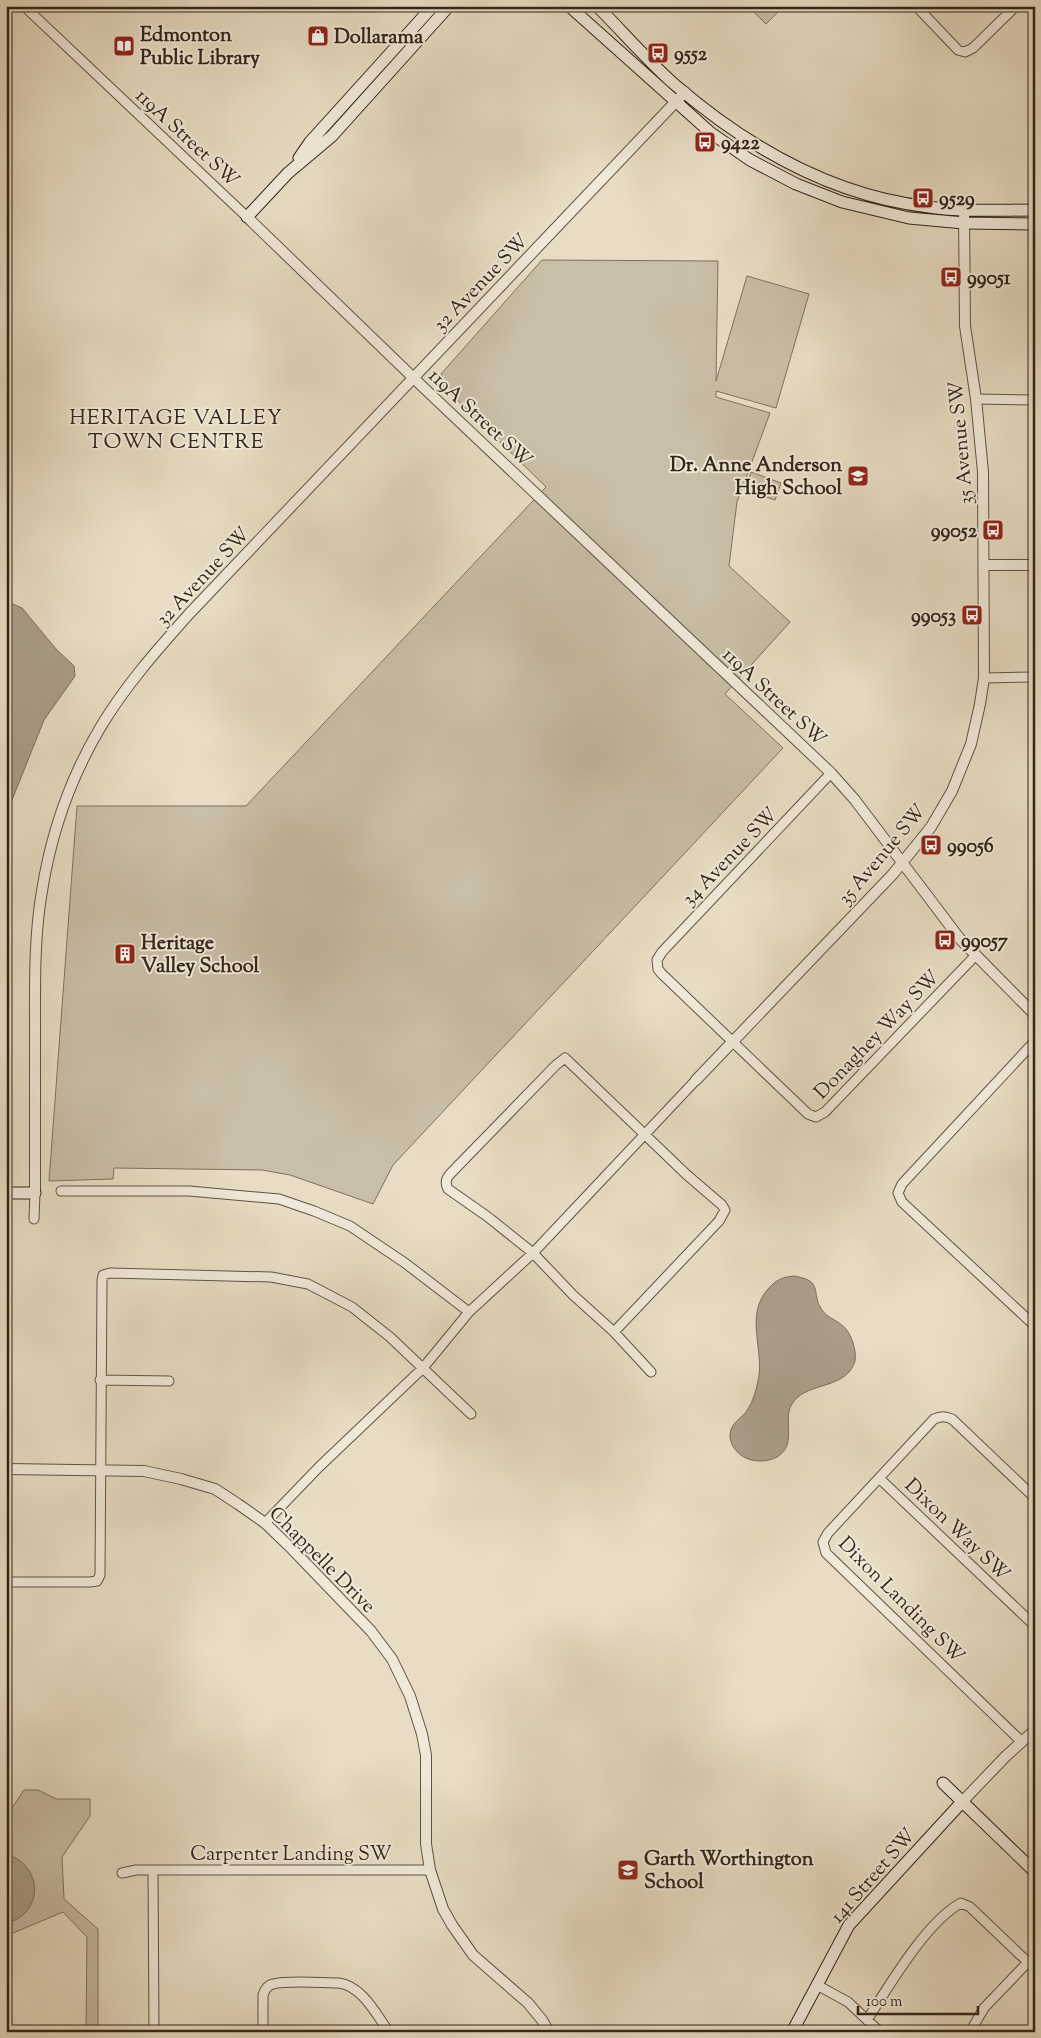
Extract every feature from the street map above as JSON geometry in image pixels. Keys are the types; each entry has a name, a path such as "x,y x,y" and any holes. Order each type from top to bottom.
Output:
{"main road":[{"path":"288,173 310,142 433,6"},
{"path":"247,217 288,173 332,136 448,6"},
{"path":"569,6 675,103 730,147 772,173 818,194 865,208 909,218 964,223 1035,224"},
{"path":"597,8 711,115 746,140 815,176 878,198 928,207 964,210 1035,210"},
{"path":"6,1193 35,1193"},
{"path":"943,1783 1035,1872"},
{"name":"141 Street SW","path":"792,2032 840,1941 860,1912 962,1802"}],"street":[{"name":"119A Street SW","path":"24,6 247,217 413,378 831,773 855,800 902,864 975,956 1035,1015"},
{"path":"916,6 962,52 973,48 1016,6"},
{"name":"32 Avenue SW","path":"34,1219 36,958 40,905 44,878 54,839 76,774 99,730 118,700 166,640 685,92"},
{"name":"35 Avenue SW","path":"696,1080 902,864 918,844 943,808 962,768 977,723 984,678 983,472 976,400 965,326 964,210"},
{"path":"976,400 1035,400"},
{"path":"984,565 1035,565"},
{"path":"984,678 1035,677"},
{"name":"34 Avenue SW","path":"733,1042 661,973 657,960 662,952 831,773"},
{"name":"Donaghey Way SW","path":"733,1042 808,1114 821,1115 975,956"},
{"path":"1035,1041 902,1184 898,1193 902,1202 1035,1326"},
{"path":"614,1332 719,1221 725,1210 722,1205 687,1175 565,1058 447,1177 445,1183 448,1189 488,1217 533,1253 573,1295 614,1332 651,1372"},
{"path":"265,1523 319,1467 423,1368 469,1312 533,1253 644,1133 696,1080"},
{"path":"61,1191 189,1191 278,1199 350,1226 405,1263 469,1312"},
{"path":"6,1582 97,1582 100,1575 99,1470 103,1275 110,1273 271,1277 308,1284 352,1307 390,1337 471,1414"},
{"path":"100,1380 169,1381"},
{"name":"Dixon Landing SW","path":"1022,1742 826,1553 823,1542 825,1537 934,1419 946,1416 952,1419 1035,1498"},
{"name":"Chappelle Drive","path":"6,1469 144,1471 215,1489 265,1523 371,1631 392,1659 410,1696 422,1734 426,1755 426,1844 430,1870 442,1909 473,1955 532,2007 549,2032"},
{"name":"Dixon Way SW","path":"879,1478 1035,1626"},
{"path":"962,1802 1035,1730"},
{"name":"Carpenter Landing SW","path":"122,1873 136,1870 430,1870"},
{"path":"153,1870 154,2032"},
{"path":"867,2020 914,1950 944,1916 953,1907 961,1903 970,1907 1035,1969"},
{"path":"970,2032 984,2008 1028,1962"},
{"path":"263,2032 263,1995 265,1989 274,1983 324,1983 352,1986 389,2032"},
{"path":"817,1985 848,2002 880,2032"}],"shaded area":[{"path":"762,6 784,6 766,24 755,13"},
{"path":"542,260 718,261 716,381 747,276 809,294 776,408 716,391 716,397 770,413 737,502 729,566 790,622 725,694 783,748 393,1165 373,1204 290,1175 262,1170 114,1168 113,1179 49,1181 77,806 246,806 546,487 442,385 441,374"},
{"path":"751,472 781,483 775,500 745,490"},
{"path":"6,601 22,608 56,649 74,666 75,676 44,720 6,815"},
{"path":"786,1277 804,1278 813,1284 822,1310 841,1324 849,1333 853,1342 855,1361 851,1370 844,1376 801,1395 794,1401 790,1408 787,1445 783,1452 771,1459 762,1461 752,1460 737,1452 732,1445 730,1432 750,1406 757,1385 759,1357 756,1322 757,1310 761,1299 771,1286"},
{"path":"24,1790 38,1790 56,1799 90,1799 90,1816 62,1857 64,1899 98,1929 98,2032 86,2032 87,1937 63,1912 6,1936 6,1817"},
{"path":"6,1854 23,1863 28,1870 33,1878 34,1895 26,1912 19,1918 6,1924"}],"place":[{"name":"Dollarama","path":"318,36"},
{"name":"Edmonton Public Library","path":"124,46"},
{"name":"9552","path":"658,53"},
{"name":"9422","path":"705,142"},
{"name":"9529","path":"923,198"},
{"name":"99051","path":"951,277"},
{"name":"Dr. Anne Anderson High School","path":"858,476"},
{"name":"99052","path":"993,530"},
{"name":"99053","path":"972,615"},
{"name":"99056","path":"931,845"},
{"name":"99057","path":"945,940"},
{"name":"Heritage Valley School","path":"125,954"},
{"name":"Garth Worthington School","path":"628,1870"}],"district":[{"name":"HERITAGE VALLEY TOWN CENTRE","path":"176,429"}]}
